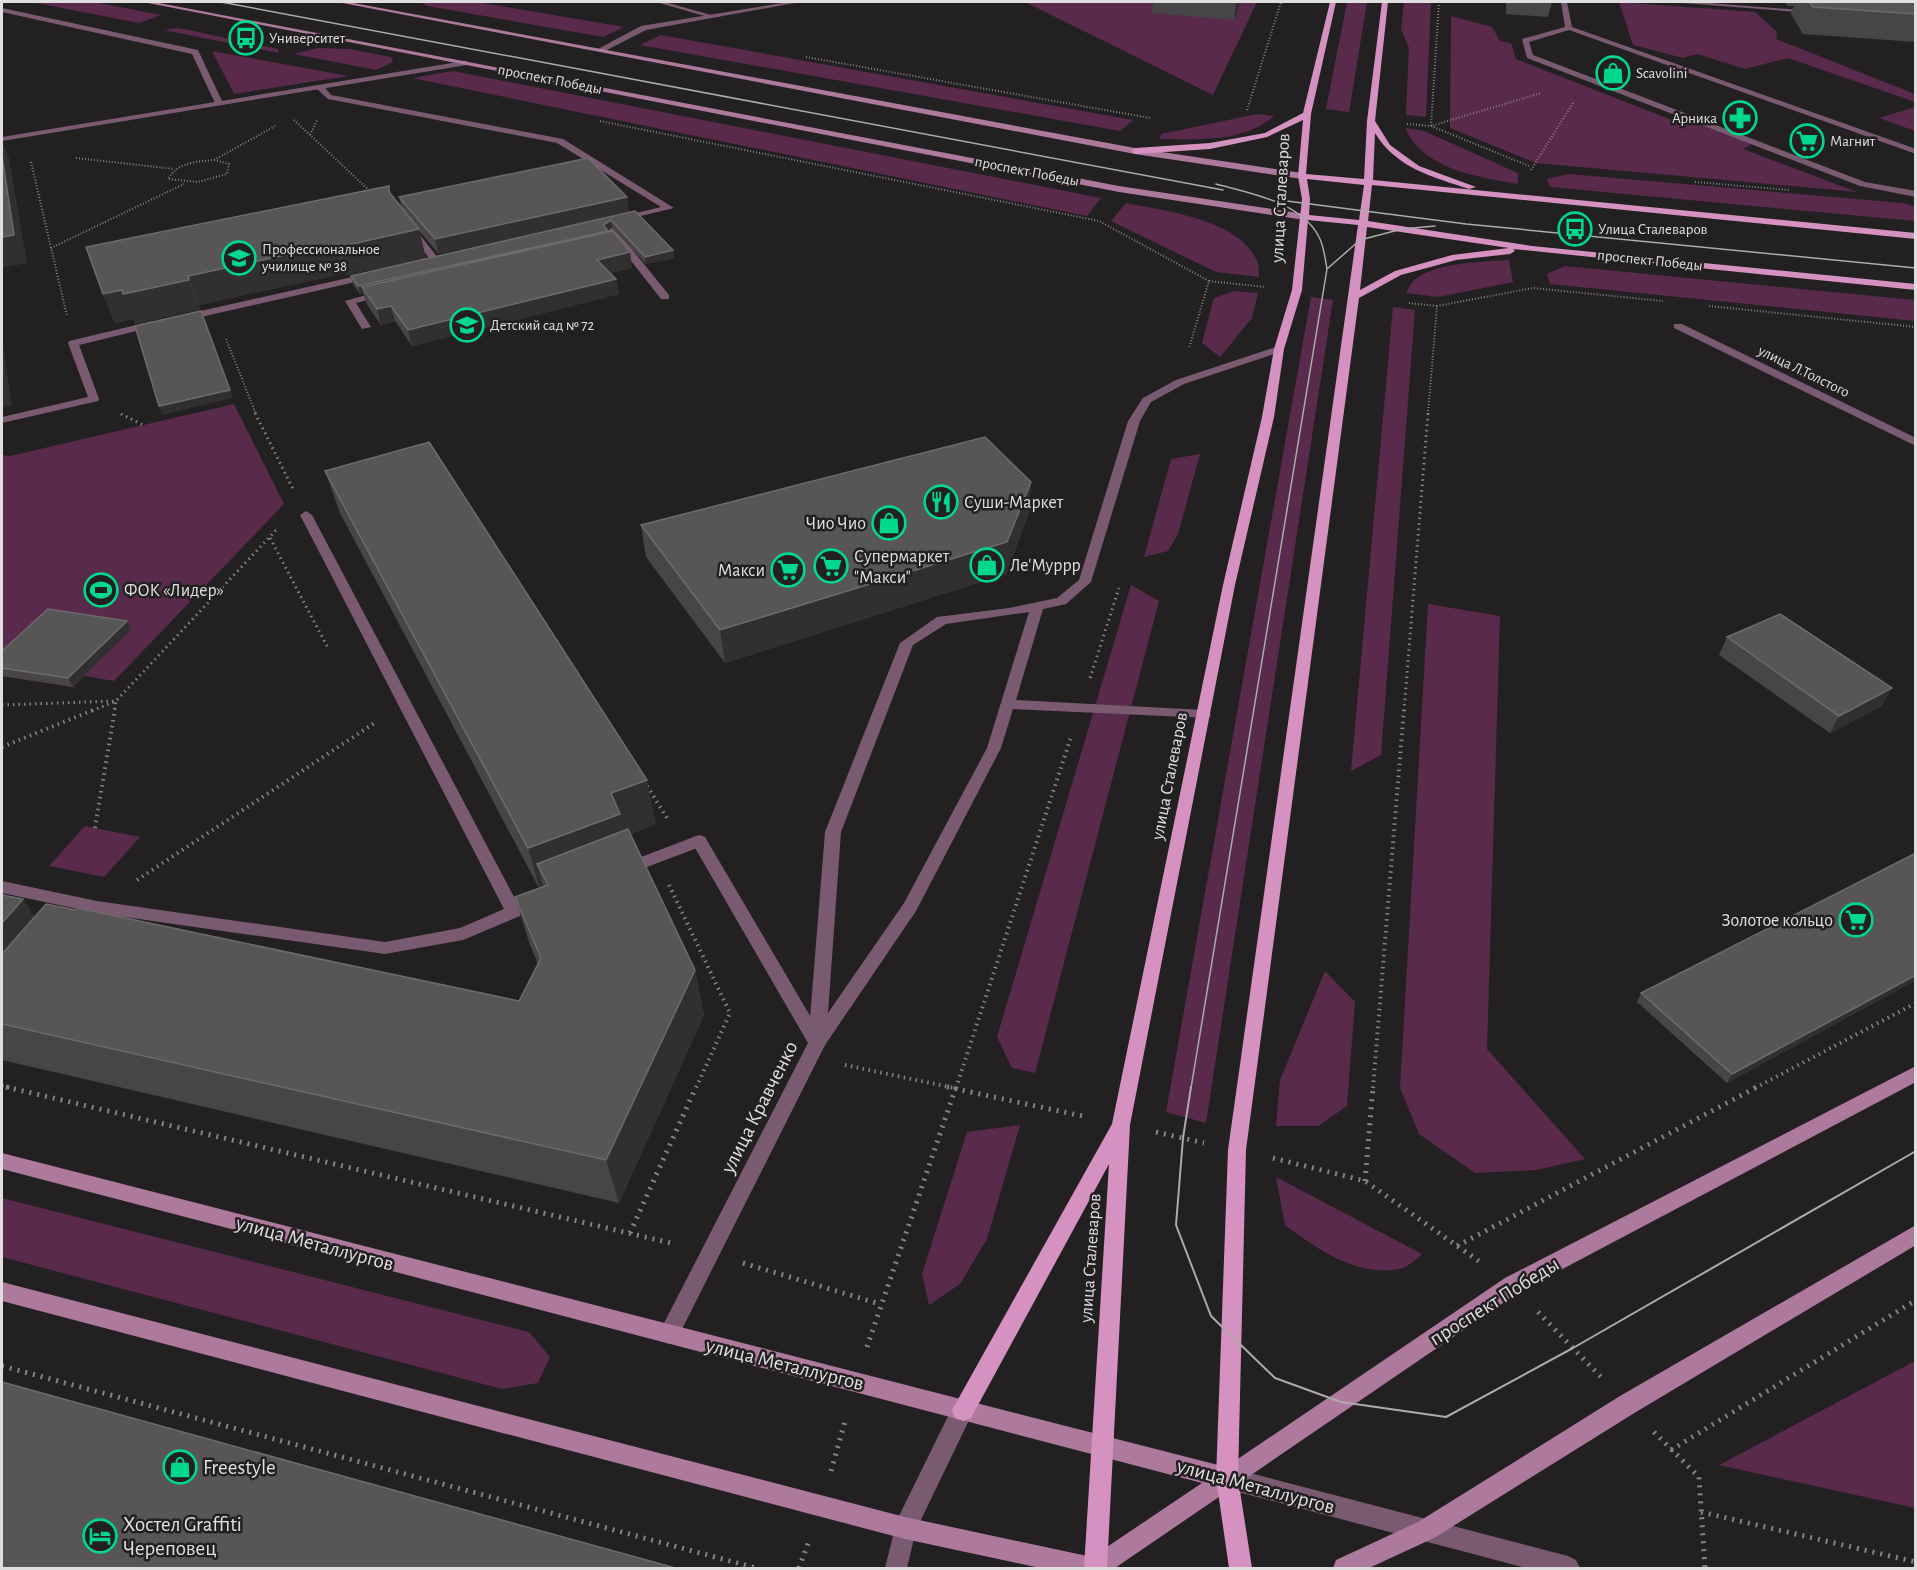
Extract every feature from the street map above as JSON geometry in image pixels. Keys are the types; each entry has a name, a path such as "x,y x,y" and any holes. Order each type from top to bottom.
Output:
{"main road":[{"name":"проспект Победы","path":"146,2 1119,189 1532,249 1916,287"},
{"path":"340,2 1135,151 1302,176 1916,236"},
{"name":"улица Сталеваров","path":"1094,1569 1121,1125 1229,585 1268,417 1279,349 1297,290 1305,217 1306,199 1302,176 1307,114 1333,2"},
{"path":"1240,1569 1227,1478 1238,1150 1354,297 1368,184 1371,121 1385,2"},
{"path":"1135,151 1210,146 1267,135 1307,114"},
{"path":"1371,121 1387,147 1416,168 1474,188 1531,199"},
{"path":"1354,297 1398,273 1455,257 1532,249"},
{"name":"проспект Победы","path":"1094,1569 1512,1285 1916,1073"},
{"path":"963,1410 1121,1125"},
{"name":"улица Металлургов","path":"2,1161 1227,1478"},
{"path":"1344,1569 1426,1530 1628,1404 1916,1234"},
{"path":"2,1292 905,1528 1094,1569"}],"street":[{"path":"659,2 708,15"},
{"path":"600,50 644,28 708,15 797,2"},
{"path":"1564,2 1569,28"},
{"path":"1673,2 1780,5 1824,12"},
{"path":"2,10 195,52 219,103"},
{"path":"1916,152 1569,28 1525,41 1530,56 1863,184 1916,194"},
{"path":"2,139 464,63"},
{"path":"320,87 328,98 560,141 669,208 595,225"},
{"path":"402,216 436,261"},
{"path":"606,223 665,297"},
{"path":"607,243 619,241"},
{"path":"424,264 447,258"},
{"path":"171,320 378,274"},
{"path":"366,327 350,301 397,290"},
{"path":"2,420 94,399 73,343 161,323"},
{"name":"улица Л.Толстого","path":"1678,326 1916,443"},
{"path":"817,1043 833,832 907,643 942,620 1061,601 1084,582 1134,421 1148,400 1180,382 1279,349"},
{"path":"2,887 96,907 385,948 463,934 520,910 405,704 303,508"},
{"path":"817,1043 910,907 994,748 1037,606"},
{"path":"1007,704 1204,716"},
{"path":"612,875 692,844"},
{"name":"улица Кравченко","path":"669,1334 817,1043 692,844"},
{"path":"82,924 96,907"},
{"path":"896,1569 905,1528 963,1410"},
{"name":"улица Металлургов","path":"1227,1478 1568,1569"}],"path":[{"path":"1237,111 1248,110 1281,2"},
{"path":"1431,126 1439,2"},
{"path":"797,55 1160,120"},
{"path":"1431,126 1589,78"},
{"path":"1531,167 1589,78"},
{"path":"328,98 291,118 380,200 402,216"},
{"path":"595,120 1099,221 1209,281 1180,382"},
{"path":"1371,121 1431,126 1531,167 1543,168"},
{"path":"74,158 174,169 189,163 214,160 281,123"},
{"path":"29,153 73,343"},
{"path":"51,248 184,184 209,182 227,174 228,164 214,160"},
{"path":"174,169 168,179 184,184"},
{"path":"1694,182 1799,190"},
{"path":"1672,302 1533,288 1437,306 1365,1181 1512,1285 1699,1477 1705,1569"},
{"path":"1707,306 1916,327"},
{"path":"2,747 116,701 270,538 303,508 249,401 215,311"},
{"path":"270,538 328,648"},
{"path":"799,1569 822,1505 880,1304 956,1088 1122,580"},
{"path":"2,705 116,701"},
{"path":"95,828 116,701"},
{"path":"96,907 405,704"},
{"path":"645,783 692,844"},
{"path":"630,1233 730,1013 656,858"},
{"path":"1457,1246 1916,1003"},
{"path":"2,1086 711,1253 880,1304"},
{"path":"1671,1450 1916,1300"},
{"path":"2,1366 756,1569"},
{"path":"1701,1512 1916,1562"}],"shaded area":[{"path":"31,2 94,2 161,15 139,23"},
{"path":"421,2 477,2 624,27 603,37 427,6"},
{"path":"1025,2 1257,2 1213,95"},
{"path":"1347,2 1367,2 1349,112 1326,109"},
{"path":"1404,2 1431,2 1426,117 1406,115 1409,48 1401,29"},
{"path":"1619,2 1755,12 1777,32 1776,39 1915,94 1915,102 1788,58 1745,69 1697,54 1683,58 1633,45"},
{"path":"1451,16 1492,27 1500,41 1511,43 1516,59 1677,122 1684,119 1752,144 1743,149 1857,192 1536,163 1450,128"},
{"path":"179,28 278,49 279,53 164,30"},
{"path":"661,35 1133,120 1120,131 640,45"},
{"path":"318,48 349,49 391,57 393,62 376,70 294,54"},
{"path":"212,51 348,76 234,94"},
{"path":"453,71 1101,198 1087,216 412,78"},
{"path":"1915,107 1915,131 1879,118"},
{"path":"1257,114 1274,116 1249,131 1235,135 1205,139 1160,139 1161,134"},
{"path":"1405,128 1424,131 1518,173 1518,184 1470,174 1439,162 1414,142"},
{"path":"1568,174 1903,203 1915,207 1915,221 1550,187 1547,179"},
{"path":"1126,203 1198,219 1233,234 1247,245 1256,259 1259,277 1216,272 1111,221"},
{"path":"1509,260 1513,282 1438,297 1406,293 1413,281 1433,270 1459,264"},
{"path":"1565,266 1915,300 1915,321 1550,284 1547,274"},
{"path":"1235,291 1258,293 1252,318 1220,357 1202,343 1214,298"},
{"path":"1311,297 1333,300 1206,1123 1166,1112"},
{"path":"1393,307 1415,310 1381,755 1351,771"},
{"name":"ФОК «Лидер»","path":"234,404 284,504 114,681 84,676 73,687 2,676 2,455 10,456"},
{"path":"1200,454 1178,534 1168,551 1144,557 1171,459"},
{"path":"1131,585 1159,601 1035,1073 1012,1068 997,1037"},
{"path":"1428,604 1500,616 1487,1049 1585,1159 1536,1170 1475,1173 1419,1134 1400,1088"},
{"path":"85,826 140,837 104,877 49,866"},
{"path":"1325,971 1355,1002 1347,1106 1318,1126 1276,1126 1280,1080"},
{"path":"1020,1125 987,1239 960,1284 929,1305 922,1274 967,1132"},
{"path":"1276,1177 1422,1254 1402,1268 1383,1270 1353,1265 1324,1252 1285,1225"},
{"path":"2,1198 529,1332 550,1357 538,1383 502,1389 2,1257"},
{"path":"1915,1361 1915,1508 1719,1465"}],"building":[{"path":"1809,2 1916,2 1916,14 1813,7"},
{"path":"2,156 14,235 2,237"},
{"path":"588,158 627,197 435,239 399,197"},
{"path":"389,186 389,192 419,229 188,276 189,280 123,294 122,290 103,294 86,247"},
{"path":"635,211 673,250 645,257 611,220 603,225 608,231 358,286 351,276"},
{"path":"613,231 630,252 597,260 616,279 408,330 391,306 377,309 362,287"},
{"path":"201,311 230,390 159,406 135,326"},
{"name":"Супермаркет \"Макси\"","path":"985,437 1031,482 1007,542 720,630 641,525"},
{"path":"429,442 647,780 611,793 620,814 528,848 325,471"},
{"path":"48,609 127,621 68,678 2,668 2,651"},
{"path":"1780,614 1892,688 1839,716 1727,637"},
{"path":"628,829 695,970 606,1160 2,1024 2,954 46,904 76,910 78,908 519,1001 541,958 515,897 548,885 537,864"},
{"name":"Золотое кольцо","path":"1916,853 1916,975 1732,1074 1641,993"},
{"path":"2,895 23,899 2,923"},
{"path":"2,1382 679,1569 2,1569"}],"tram line":[{"path":"221,2 1223,190"},
{"path":"1216,184 1259,195 1288,207 1300,215 1319,237 1327,269"},
{"path":"1279,200 1466,224 1916,268"},
{"path":"1327,269 1360,240 1402,229 1435,226"},
{"path":"1191,1088 1327,269"},
{"path":"1191,1087 1183,1138 1176,1225 1211,1316 1275,1378 1341,1402 1446,1417 1573,1348 1916,1151"}],"place":[{"name":"Университет","path":"246,38"},
{"name":"Scavolini","path":"1613,73"},
{"name":"Арника","path":"1740,118"},
{"name":"Магнит","path":"1807,141"},
{"name":"Улица Сталеваров","path":"1575,229"},
{"name":"Профессиональное училище № 38","path":"239,258"},
{"name":"Детский сад № 72","path":"467,325"},
{"name":"Суши-Маркет","path":"941,502"},
{"name":"Чио Чио","path":"889,523"},
{"name":"Ле'Муррр","path":"987,565"},
{"name":"Супермаркет \"Макси\"","path":"831,566"},
{"name":"Макси","path":"788,570"},
{"name":"ФОК «Лидер»","path":"101,590"},
{"name":"Золотое кольцо","path":"1856,920"},
{"name":"Freestyle","path":"180,1467"},
{"name":"Хостел Graffiti Череповец","path":"100,1536"}]}
